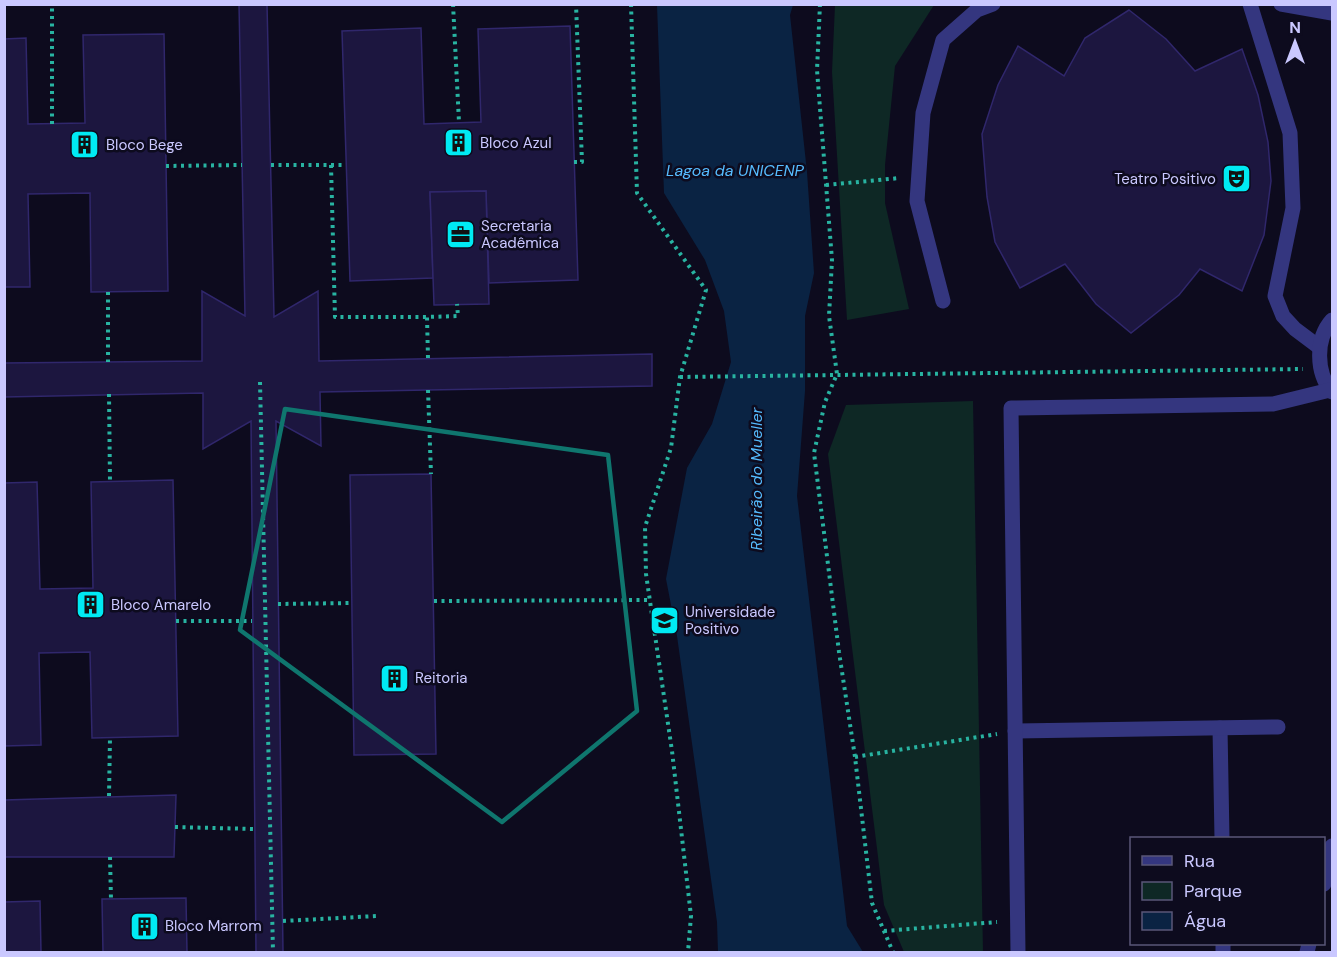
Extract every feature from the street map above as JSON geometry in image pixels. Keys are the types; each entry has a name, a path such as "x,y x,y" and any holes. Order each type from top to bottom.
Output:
{"lane":[{"path":"943,301 917,201 923,113 943,40 977,10 993,4"},
{"path":"1250,4 1290,133 1293,208 1275,296 1283,316 1295,329 1319,347"},
{"path":"1281,4 1332,13"},
{"path":"1018,952 1011,408 1273,404 1331,391 1321,368 1319,347 1327,326 1332,320"},
{"path":"1015,731 1278,727"},
{"path":"1220,728 1222,837"},
{"path":"1325,876 1332,846"}],"path":[{"path":"51,124 52,4"},
{"path":"453,4 459,122"},
{"path":"574,162 582,162 576,4"},
{"path":"631,4 637,193 682,252 706,290 680,377 671,448 645,527 650,600 672,751 687,880 690,916 688,952"},
{"path":"820,4 818,70 832,260 829,316 837,374 825,402 814,453 839,652 855,757 872,903 893,952"},
{"path":"166,166 242,165"},
{"path":"270,165 346,165"},
{"path":"331,165 335,317 458,316 457,304"},
{"path":"826,185 919,177"},
{"path":"108,292 108,362"},
{"path":"427,317 428,358"},
{"path":"680,377 1321,368"},
{"path":"260,382 273,952"},
{"path":"428,390 431,474"},
{"path":"109,394 110,482"},
{"path":"434,601 650,600"},
{"path":"278,604 352,603"},
{"path":"176,621 252,621"},
{"path":"855,757 1015,731"},
{"path":"110,738 110,796"},
{"path":"175,827 254,829"},
{"path":"110,857 111,900"},
{"path":"283,921 378,916"},
{"path":"884,931 1018,920"}],"highlighted area":[{"path":"285,409 608,455 637,711 502,822 240,630"}],"green space":[{"path":"835,5 934,5 895,66 885,165 885,203 909,309 847,320 832,72"},
{"path":"973,401 983,952 904,952 884,905 828,454 846,405"}],"water":[{"name":"Lagoa da UNICENP","path":"657,5 793,5 790,15 807,172 814,273 805,316 805,391 797,496 847,926 863,952 718,952 717,922 677,636 666,579 687,468 712,424 731,362 724,311 705,260 664,193"}],"building":[{"path":"239,4 267,4 274,317 318,291 319,361 652,354 652,386 320,392 321,446 276,421 283,952 256,952 251,421 203,449 203,393 4,397 4,363 202,361 202,291 245,316"},
{"path":"1129,10 1166,39 1195,71 1242,49 1258,95 1268,142 1271,181 1264,235 1242,291 1200,269 1179,295 1131,333 1096,304 1065,264 1020,288 995,242 987,197 982,134 998,85 1018,46 1064,76 1085,38"},
{"name":"Bloco Azul","path":"570,26 578,280 489,283 486,191 430,192 433,278 350,281 342,31 421,28 424,124 481,122 478,29"},
{"name":"Bloco Bege","path":"164,34 168,291 91,292 90,193 28,194 30,287 4,287 4,39 26,38 28,124 85,123 83,35"},
{"name":"Secretaria Acadêmica","path":"486,191 489,304 434,305 430,192"},
{"name":"Reitoria","path":"431,474 436,754 354,755 350,475"},
{"name":"Bloco Amarelo","path":"173,480 178,736 92,738 90,652 39,653 41,745 4,746 4,483 37,482 40,589 93,588 91,482"},
{"path":"176,795 174,857 4,857 4,800"},
{"name":"Bloco Marrom","path":"186,898 187,952 103,952 102,899"},
{"path":"40,901 41,952 4,952 4,902"}],"place":[{"name":"Bloco Azul","path":"459,143"},
{"name":"Bloco Bege","path":"85,145"},
{"name":"Teatro Positivo","path":"1237,179"},
{"name":"Secretaria Acadêmica","path":"460,235"},
{"name":"Bloco Amarelo","path":"90,605"},
{"name":"Universidade Positivo","path":"664,621"},
{"name":"Reitoria","path":"394,678"},
{"name":"Bloco Marrom","path":"144,926"}],"water label":[{"name":"Ribeirão do Mueller","path":"756,479"}]}
